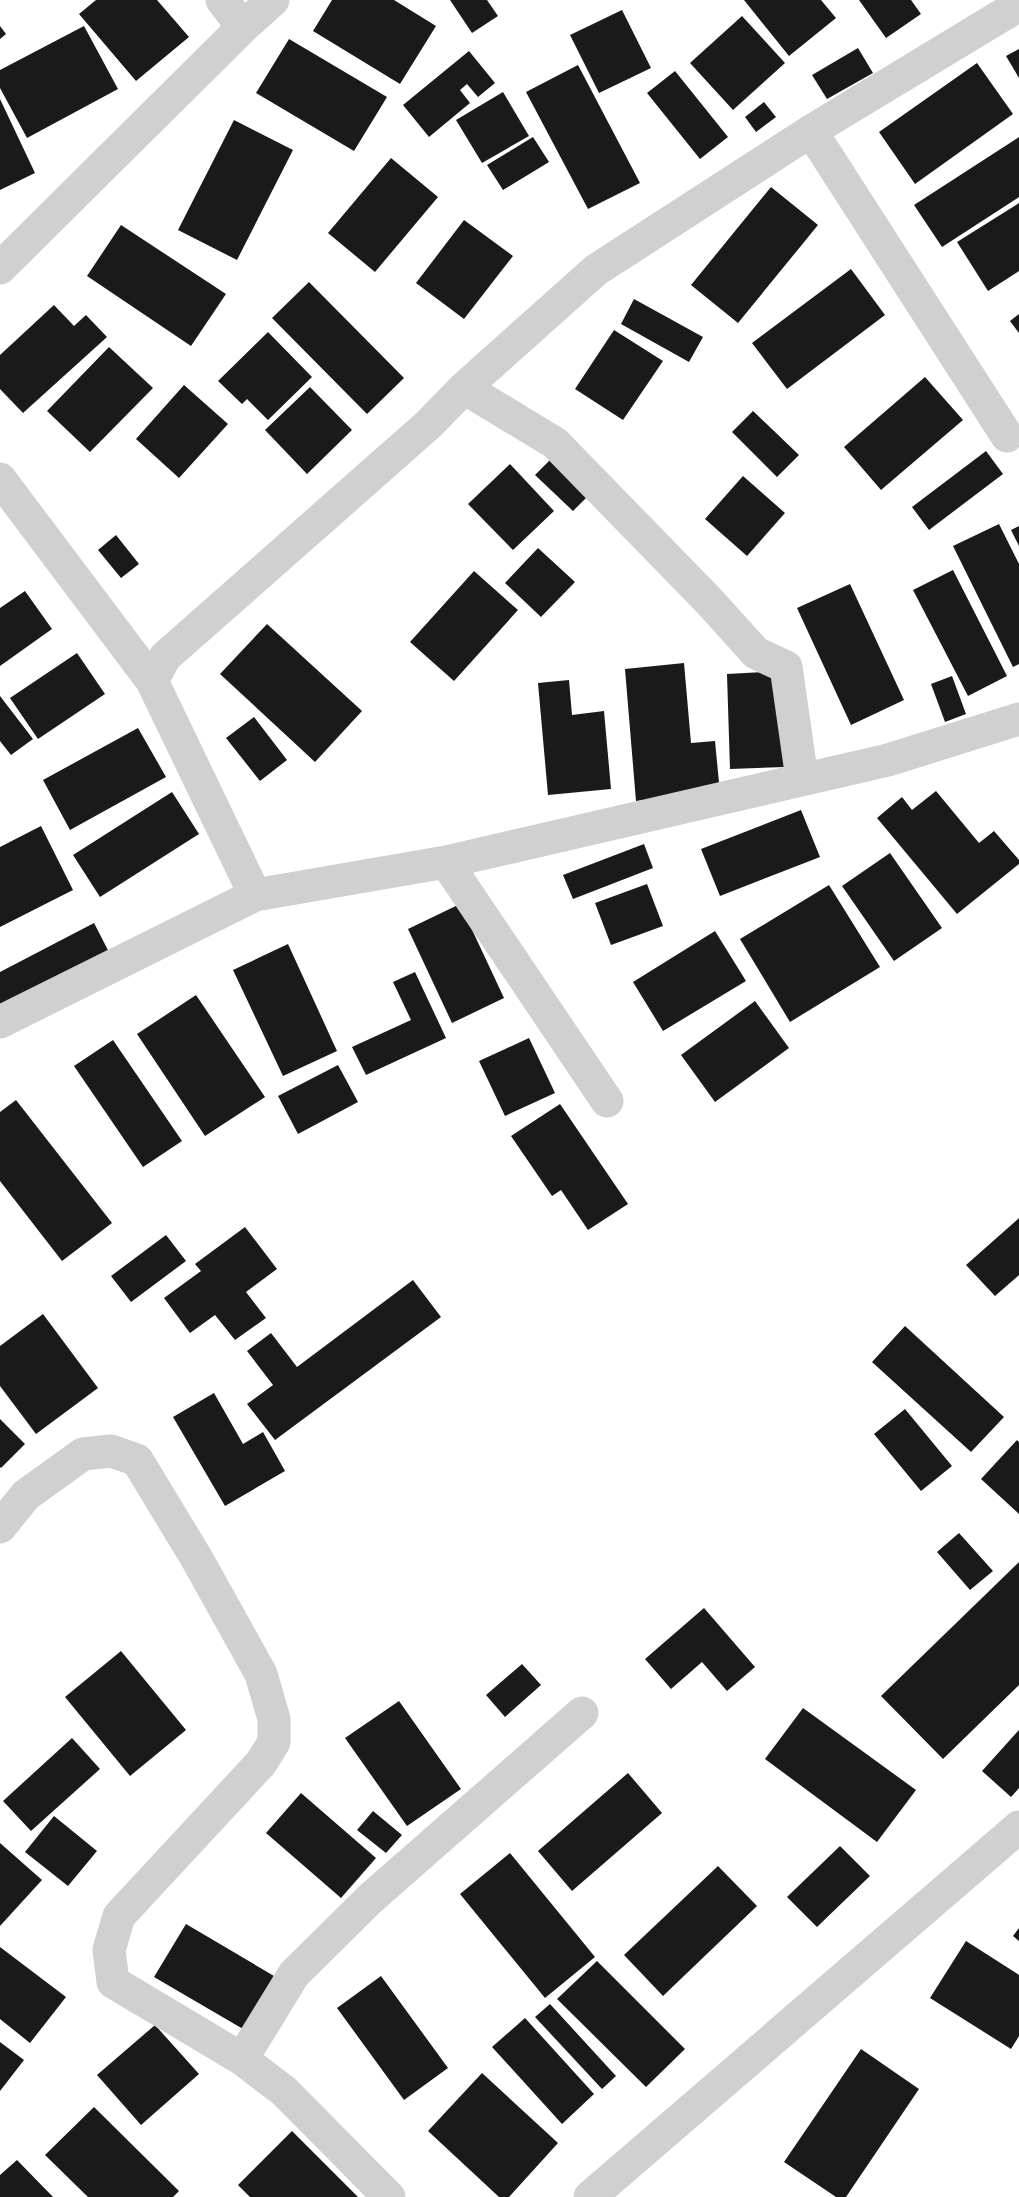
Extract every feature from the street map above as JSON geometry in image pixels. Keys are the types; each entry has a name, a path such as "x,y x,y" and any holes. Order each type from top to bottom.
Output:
{"street":[{"path":"222,0 243,27"},
{"path":"0,268 273,0"},
{"path":"152,681 165,657 429,424 464,388 596,270 811,131 1019,5"},
{"path":"811,131 1007,436"},
{"path":"464,388 555,443 756,653 786,667 802,779"},
{"path":"0,479 152,681 255,895"},
{"path":"0,1022 255,895 446,862 888,760 1019,719"},
{"path":"446,862 607,1101"},
{"path":"0,1527 26,1495 83,1454 111,1451 137,1460 197,1558 261,1674 274,1719 274,1742 261,1762 119,1916 109,1950 113,1982 242,2059 284,2091 389,2197"},
{"path":"242,2059 294,1974 370,1898 582,1713"},
{"path":"590,2197 1019,1827"}],"building":[{"path":"96,0 157,0 189,37 136,81 79,14"},
{"path":"332,0 394,0 436,26 400,84 313,31"},
{"path":"450,0 487,0 498,16 472,33"},
{"path":"744,0 821,0 836,18 789,56"},
{"path":"859,0 911,0 921,14 886,38"},
{"path":"622,10 651,68 599,93 570,35"},
{"path":"742,16 785,63 733,110 690,63"},
{"path":"0,26 6,34 0,39"},
{"path":"84,26 118,89 27,138 0,88 0,70"},
{"path":"289,39 387,97 354,151 256,93"},
{"path":"858,48 873,73 827,99 812,75"},
{"path":"1019,49 1019,78 1006,56"},
{"path":"469,51 495,83 478,97 467,84 460,90 470,103 429,137 403,105"},
{"path":"977,63 1013,114 915,184 879,132"},
{"path":"578,65 640,183 588,209 526,92"},
{"path":"675,71 728,137 700,159 647,93"},
{"path":"503,92 529,136 482,163 456,120"},
{"path":"0,99 35,173 0,190"},
{"path":"764,102 776,117 756,132 745,117"},
{"path":"234,120 293,150 237,260 178,230"},
{"path":"533,137 549,162 503,190 487,165"},
{"path":"1019,137 1019,197 942,247 914,205"},
{"path":"391,158 438,197 375,272 328,233"},
{"path":"771,187 818,225 738,323 691,285"},
{"path":"1019,203 1019,271 988,291 957,242"},
{"path":"464,220 513,256 464,319 416,283"},
{"path":"121,225 226,294 191,346 87,276"},
{"path":"851,269 885,315 787,389 752,343"},
{"path":"309,282 404,378 367,414 272,318"},
{"path":"634,299 703,337 689,362 621,324"},
{"path":"54,305 74,326 86,315 107,337 23,413 0,389 0,355"},
{"path":"1019,314 1019,333 1010,321"},
{"path":"614,330 663,361 623,420 575,389"},
{"path":"268,332 312,377 268,420 247,399 242,404 218,381"},
{"path":"109,347 153,388 90,452 47,411"},
{"path":"925,377 963,420 881,490 844,447"},
{"path":"184,385 228,424 179,478 136,439"},
{"path":"310,387 352,430 307,474 265,430"},
{"path":"753,411 799,455 777,477 732,432"},
{"path":"986,451 1003,474 929,530 912,507"},
{"path":"552,458 590,494 573,511 535,475"},
{"path":"510,464 554,511 513,550 468,504"},
{"path":"743,476 785,513 747,556 705,519"},
{"path":"999,524 1019,564 1019,664 1013,667 953,546"},
{"path":"1019,526 1019,546 1011,530"},
{"path":"116,535 139,564 121,578 98,550"},
{"path":"538,548 575,582 541,617 505,583"},
{"path":"953,570 1007,676 968,696 913,590"},
{"path":"474,571 518,610 454,681 410,642"},
{"path":"850,584 904,700 851,725 797,608"},
{"path":"25,591 52,629 0,666 0,608"},
{"path":"267,624 362,711 315,762 220,674"},
{"path":"77,653 105,694 38,739 10,698"},
{"path":"684,663 691,743 715,741 720,793 636,801 625,669"},
{"path":"782,671 785,767 730,769 727,674"},
{"path":"952,676 966,714 945,722 931,684"},
{"path":"569,680 572,715 604,711 611,789 548,795 538,683"},
{"path":"0,696 33,739 11,755 0,741"},
{"path":"254,717 287,760 260,781 226,738"},
{"path":"138,728 166,777 70,830 43,780"},
{"path":"936,791 979,843 994,831 1019,860 1019,864 957,914 877,818 902,797 912,810"},
{"path":"172,792 199,834 100,897 73,855"},
{"path":"801,810 820,857 720,896 701,849"},
{"path":"41,826 73,890 0,927 0,847"},
{"path":"644,844 653,868 573,899 563,875"},
{"path":"890,853 942,928 894,961 842,886"},
{"path":"647,884 663,926 611,945 595,903"},
{"path":"829,885 880,967 790,1022 740,939"},
{"path":"460,904 504,998 452,1023 408,929"},
{"path":"94,923 111,956 0,1014 0,972"},
{"path":"715,931 746,981 663,1031 633,982"},
{"path":"288,944 337,1051 283,1076 233,970"},
{"path":"415,972 446,1038 366,1075 352,1047 411,1020 393,982"},
{"path":"196,995 265,1097 205,1136 137,1034"},
{"path":"755,1001 789,1048 715,1102 681,1055"},
{"path":"529,1038 555,1093 505,1116 479,1061"},
{"path":"113,1040 182,1141 143,1167 74,1066"},
{"path":"338,1065 358,1102 298,1134 278,1096"},
{"path":"16,1100 112,1223 62,1261 0,1181 0,1112"},
{"path":"560,1104 628,1204 588,1230 561,1190 552,1196 511,1136"},
{"path":"1019,1218 1019,1275 995,1296 966,1265"},
{"path":"245,1227 277,1269 246,1292 266,1318 235,1340 215,1315 190,1333 164,1298 201,1271 195,1264"},
{"path":"166,1235 186,1261 131,1302 111,1276"},
{"path":"413,1280 441,1317 275,1440 247,1404 273,1385 247,1351 271,1333 297,1367"},
{"path":"43,1314 98,1388 36,1434 0,1386 0,1346"},
{"path":"905,1326 1004,1417 971,1452 872,1362"},
{"path":"214,1393 243,1444 263,1432 285,1471 225,1506 173,1417"},
{"path":"905,1409 952,1466 921,1491 874,1434"},
{"path":"0,1419 25,1444 1,1468 0,1467"},
{"path":"1017,1440 1019,1442 1019,1514 981,1479"},
{"path":"959,1533 993,1571 970,1590 937,1552"},
{"path":"1019,1562 1019,1685 943,1759 881,1696"},
{"path":"704,1608 755,1667 727,1691 702,1662 671,1689 645,1659"},
{"path":"121,1651 186,1730 130,1776 65,1697"},
{"path":"522,1664 541,1685 505,1717 486,1695"},
{"path":"399,1701 461,1789 407,1826 345,1738"},
{"path":"803,1708 916,1790 877,1842 765,1759"},
{"path":"1019,1730 1019,1788 1011,1797 982,1771"},
{"path":"72,1738 100,1769 31,1831 3,1801"},
{"path":"628,1773 662,1813 572,1891 538,1851"},
{"path":"301,1793 376,1858 341,1898 266,1833"},
{"path":"373,1811 402,1835 386,1853 357,1830"},
{"path":"54,1816 97,1851 68,1886 25,1852"},
{"path":"0,1843 42,1880 0,1926"},
{"path":"840,1846 870,1876 817,1927 787,1897"},
{"path":"510,1853 595,1957 545,1998 460,1894"},
{"path":"718,1866 757,1906 663,1996 624,1955"},
{"path":"186,1924 274,1976 243,2029 154,1977"},
{"path":"1019,1928 1019,1941 1013,1936"},
{"path":"966,1941 1019,1975 1019,2036 1011,2049 930,1998"},
{"path":"0,1947 66,1997 30,2043 0,2019"},
{"path":"597,1961 685,2049 646,2087 557,1999"},
{"path":"381,1976 448,2068 404,2100 337,2008"},
{"path":"550,2004 616,2076 602,2089 535,2017"},
{"path":"525,2018 594,2094 562,2124 492,2047"},
{"path":"155,2025 199,2074 141,2125 97,2075"},
{"path":"0,2042 24,2060 0,2091"},
{"path":"861,2049 919,2089 846,2197 836,2197 784,2162"},
{"path":"482,2073 558,2143 509,2197 499,2197 428,2131"},
{"path":"94,2107 179,2191 173,2197 88,2197 45,2155"},
{"path":"292,2131 358,2197 250,2197 238,2185"},
{"path":"17,2160 53,2197 0,2197 0,2175"}]}
